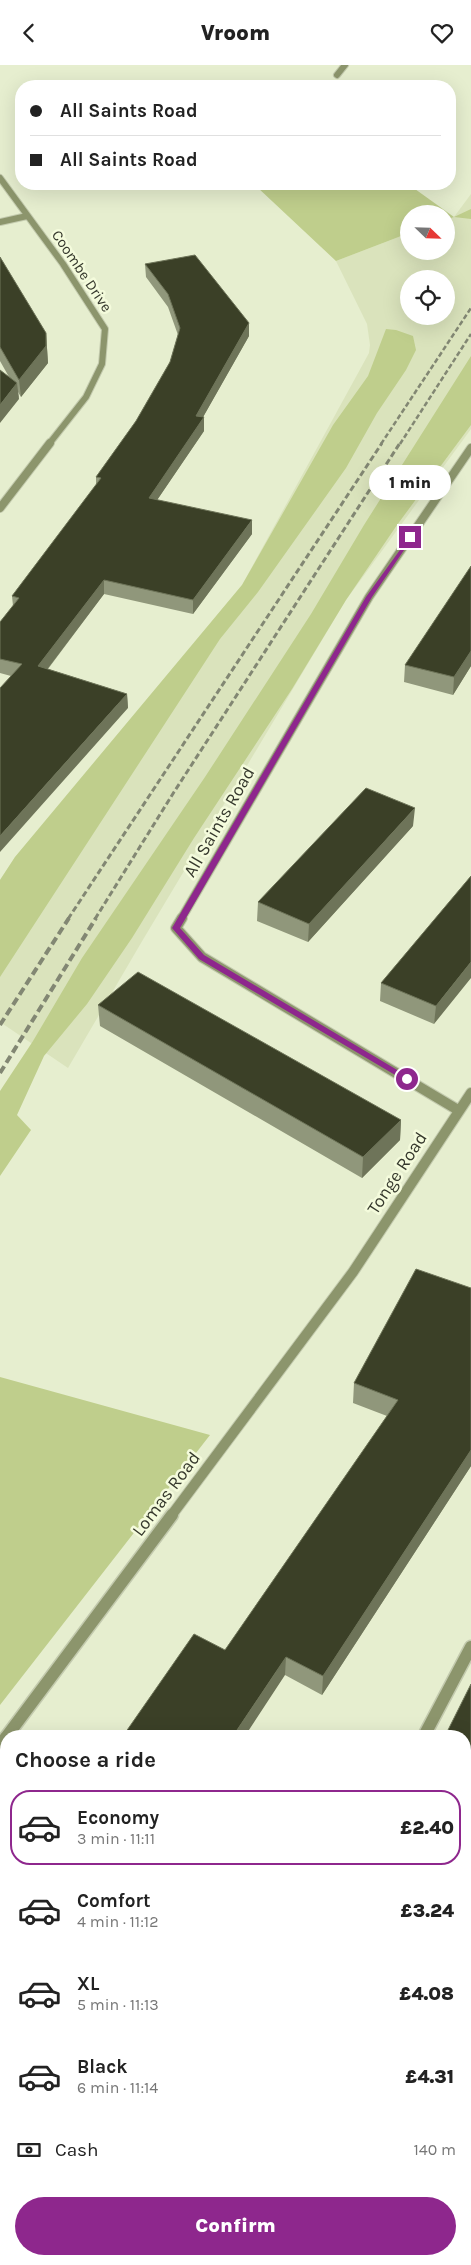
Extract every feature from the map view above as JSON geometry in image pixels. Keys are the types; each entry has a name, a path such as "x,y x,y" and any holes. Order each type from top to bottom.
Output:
{"street":[{"path":"337,75 345,65"},
{"name":"Coombe Drive","path":"0,178 63,264 105,329 102,364 86,397 0,508"},
{"path":"0,222 27,216"},
{"name":"All Saints Road","path":"458,1110 202,957 176,928 369,597 471,448"},
{"name":"Tonge Road","path":"353,1272 471,1093"},
{"name":"Lomas Road","path":"12,1730 353,1272"},
{"path":"427,1730 471,1647"}],"shaded area":[{"path":"471,194 471,429 346,600 68,1068 0,1022 0,880 15,857 242,585 369,353 370,345 367,324 336,261 400,236 400,260 455,260 455,216"}],"green space":[{"path":"260,190 416,190 437,205 400,205 400,236 336,261"},
{"path":"471,209 471,219 455,217 455,217"},
{"path":"386,329 396,330 413,336 416,350 406,370 377,413 346,468 258,592 220,639 0,977 0,880 15,857 242,585 333,425 368,376"},
{"path":"471,356 471,425 397,525 346,600 292,689 194,838 132,938 87,1004 44,1056 17,1115 31,1130 0,1176 0,1091 33,1041 82,958 205,777 311,614 364,525"},
{"path":"0,1377 210,1435 0,1705"}],"building":[{"path":"195,255 249,323 196,416 204,417 149,498 252,520 193,600 104,580 38,666 127,694 0,836 0,688 22,664 0,659 0,622 19,598 12,596 101,478 96,477 136,421 170,362 180,328 168,294 145,264"},
{"path":"0,257 46,333 46,346 19,380 0,347"},
{"path":"0,370 17,383 0,405"},
{"path":"471,566 471,651 454,677 405,665"},
{"path":"366,788 415,808 309,924 258,902"},
{"path":"471,876 471,962 436,1006 381,983"},
{"path":"138,972 401,1120 363,1157 98,1005"},
{"path":"416,1269 471,1288 471,1450 323,1676 286,1657 237,1730 127,1730 194,1634 225,1650 398,1400 354,1383"},
{"path":"471,1684 471,1730 448,1730"}],"railway":[{"path":"381,444 471,308"},
{"path":"400,444 471,334"},
{"path":"68,919 382,443"},
{"path":"95,919 174,792 400,443"},
{"path":"0,1025 69,918"},
{"path":"0,1073 96,918"}],"route":[{"path":"407,1079 202,957 176,928 369,597 410,537"}]}
